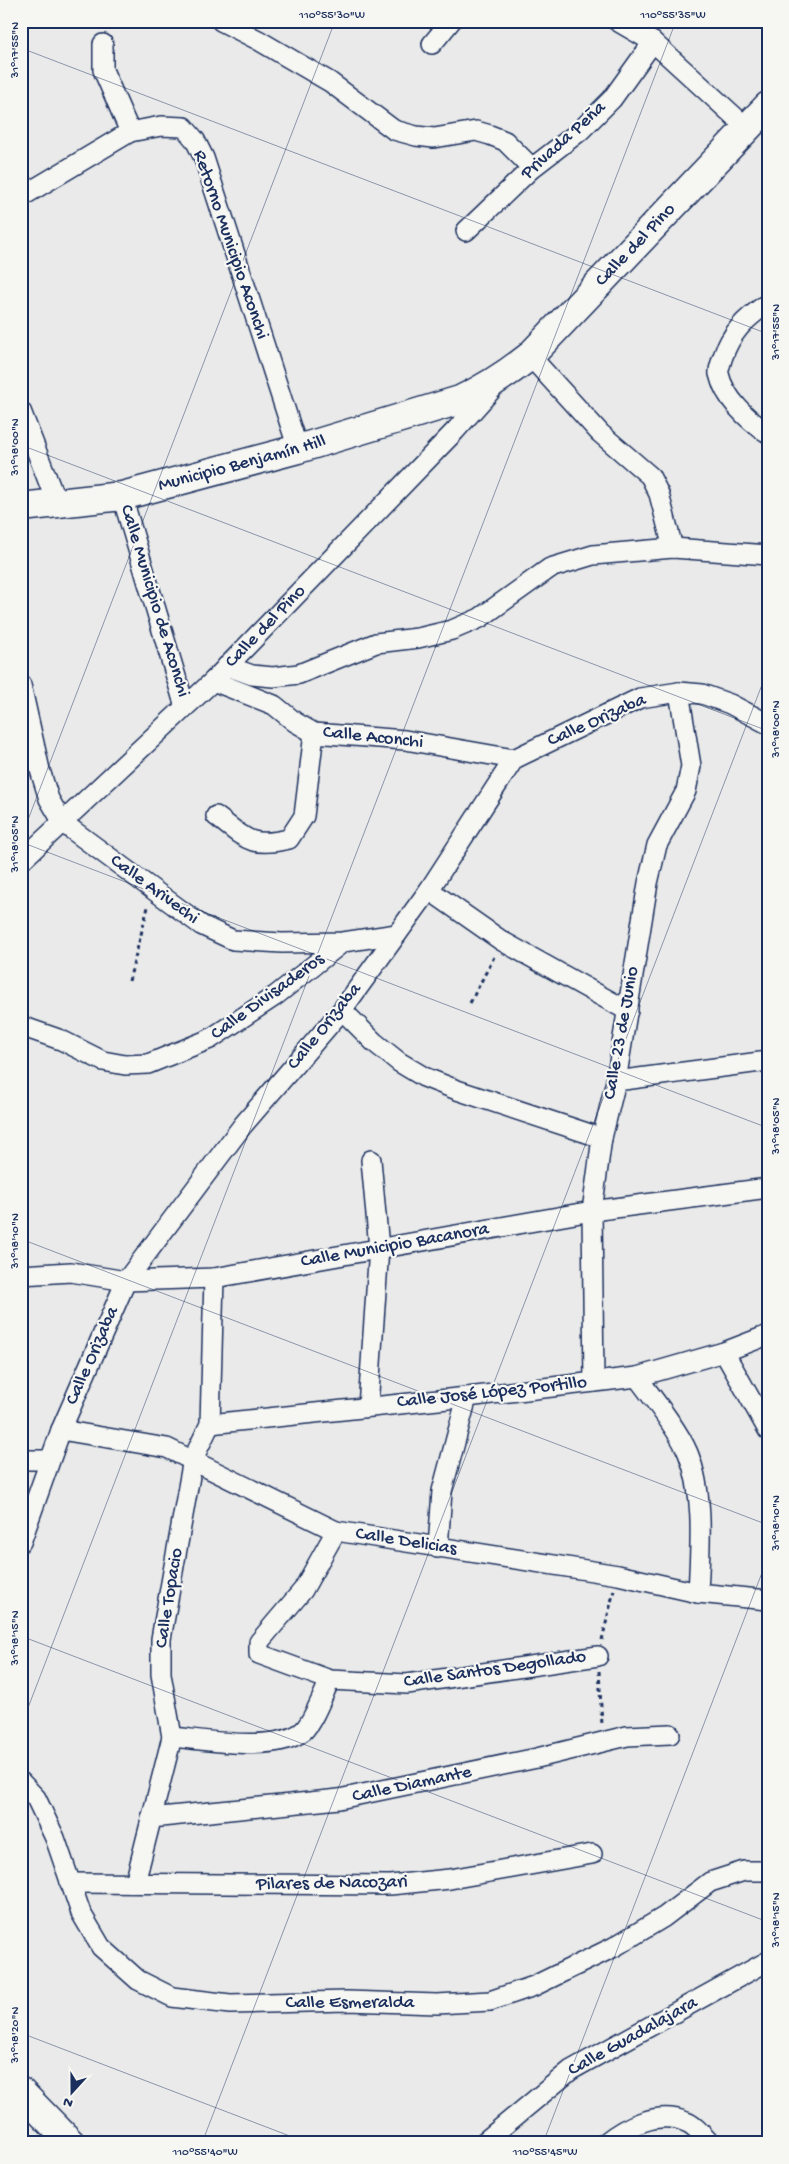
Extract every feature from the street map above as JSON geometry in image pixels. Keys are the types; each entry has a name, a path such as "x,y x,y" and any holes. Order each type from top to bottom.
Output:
{"street":[{"path":"221,21 330,82 394,130 416,136 434,138 476,131 505,140 532,168"},
{"path":"432,44 451,21"},
{"path":"617,21 653,42 747,128"},
{"name":"Privada Peña","path":"466,231 532,168 580,131 612,99 653,42"},
{"path":"21,196 130,132 103,70 102,44"},
{"name":"Calle del Pino","path":"21,861 64,823 228,666 455,431 498,381 530,356 768,106"},
{"name":"Retorno Municipio Aconchi","path":"130,132 161,126 184,127 195,140 204,158 298,449"},
{"path":"768,303 747,317 738,327 727,345 718,372 725,390 738,408 768,433"},
{"path":"530,356 600,433 650,476 659,494 673,548"},
{"name":"Calle del Pino","path":"460,400 498,381"},
{"name":"Municipio Benjamín Hill","path":"21,507 122,496 298,449 460,400"},
{"path":"21,411 57,504"},
{"name":"Calle Municipio de Aconchi","path":"122,496 186,707"},
{"path":"228,666 252,675 273,677 299,674 376,642 418,638 459,627 480,618 550,568 593,555 673,548 768,555"},
{"name":"Calle Aconchi","path":"213,681 274,705 295,722 314,733 405,740 514,759"},
{"name":"Calle Arivechi","path":"21,684 40,770 49,799 64,823 152,890 202,925 233,940 282,943 343,942 398,934"},
{"name":"Calle Orizaba","path":"21,1542 61,1430 126,1281 243,1125 342,1010 429,890 514,759 640,698 679,692 702,694 730,704 768,724"},
{"name":"Calle 23 de Junio","path":"594,1382 592,1212 602,1138 616,1081 640,928 657,846 686,791 690,766 679,692"},
{"path":"216,816 248,840 266,844 289,839 304,816 314,733"},
{"path":"429,890 502,941 628,1011"},
{"name":"Calle Divisaderos","path":"21,1026 61,1040 103,1061 125,1065 148,1064 210,1039 275,996 343,942"},
{"path":"342,1010 374,1042 399,1062 424,1077 457,1090 602,1138"},
{"path":"616,1081 768,1061"},
{"path":"368,1407 379,1248 371,1160"},
{"name":"Calle Municipio Bacanora","path":"21,1275 71,1272 126,1281 214,1278 592,1212 768,1188"},
{"path":"210,1424 214,1278"},
{"name":"Calle José López Portillo","path":"210,1424 637,1377 724,1352 768,1335"},
{"path":"724,1352 768,1430"},
{"path":"637,1377 688,1452 695,1481 701,1533 698,1594"},
{"path":"438,1548 442,1491 468,1397"},
{"name":"Calle Topacio","path":"135,1883 172,1737 161,1674 161,1639 193,1459 210,1424"},
{"name":"Calle Delicias","path":"61,1430 167,1448 193,1459 336,1531 618,1575 698,1594 768,1600"},
{"path":"21,1460 49,1460"},
{"name":"Calle Santos Degollado","path":"336,1531 302,1590 258,1642 259,1654 330,1680 407,1684 598,1656"},
{"path":"172,1737 238,1742 278,1742 292,1738 305,1730 330,1680"},
{"name":"Calle Diamante","path":"151,1818 339,1799 528,1760 627,1736 670,1734"},
{"name":"Calle Esmeralda","path":"21,1782 36,1798 55,1838 81,1913 101,1947 138,1980 172,1998 230,2004 347,2001 437,2004 490,2001 534,1986 614,1947 664,1917 710,1882 744,1871 768,1871"},
{"name":"Pilares de Nacozari","path":"70,1882 390,1885 450,1879 592,1854"},
{"name":"Calle Guadalajara","path":"482,2143 571,2070 768,1961"},
{"path":"21,2092 71,2143"},
{"path":"605,2143 636,2124 653,2119 673,2118 687,2122 710,2143"}],"path":[{"path":"129,981 152,890"},
{"path":"470,1003 502,941"}]}
